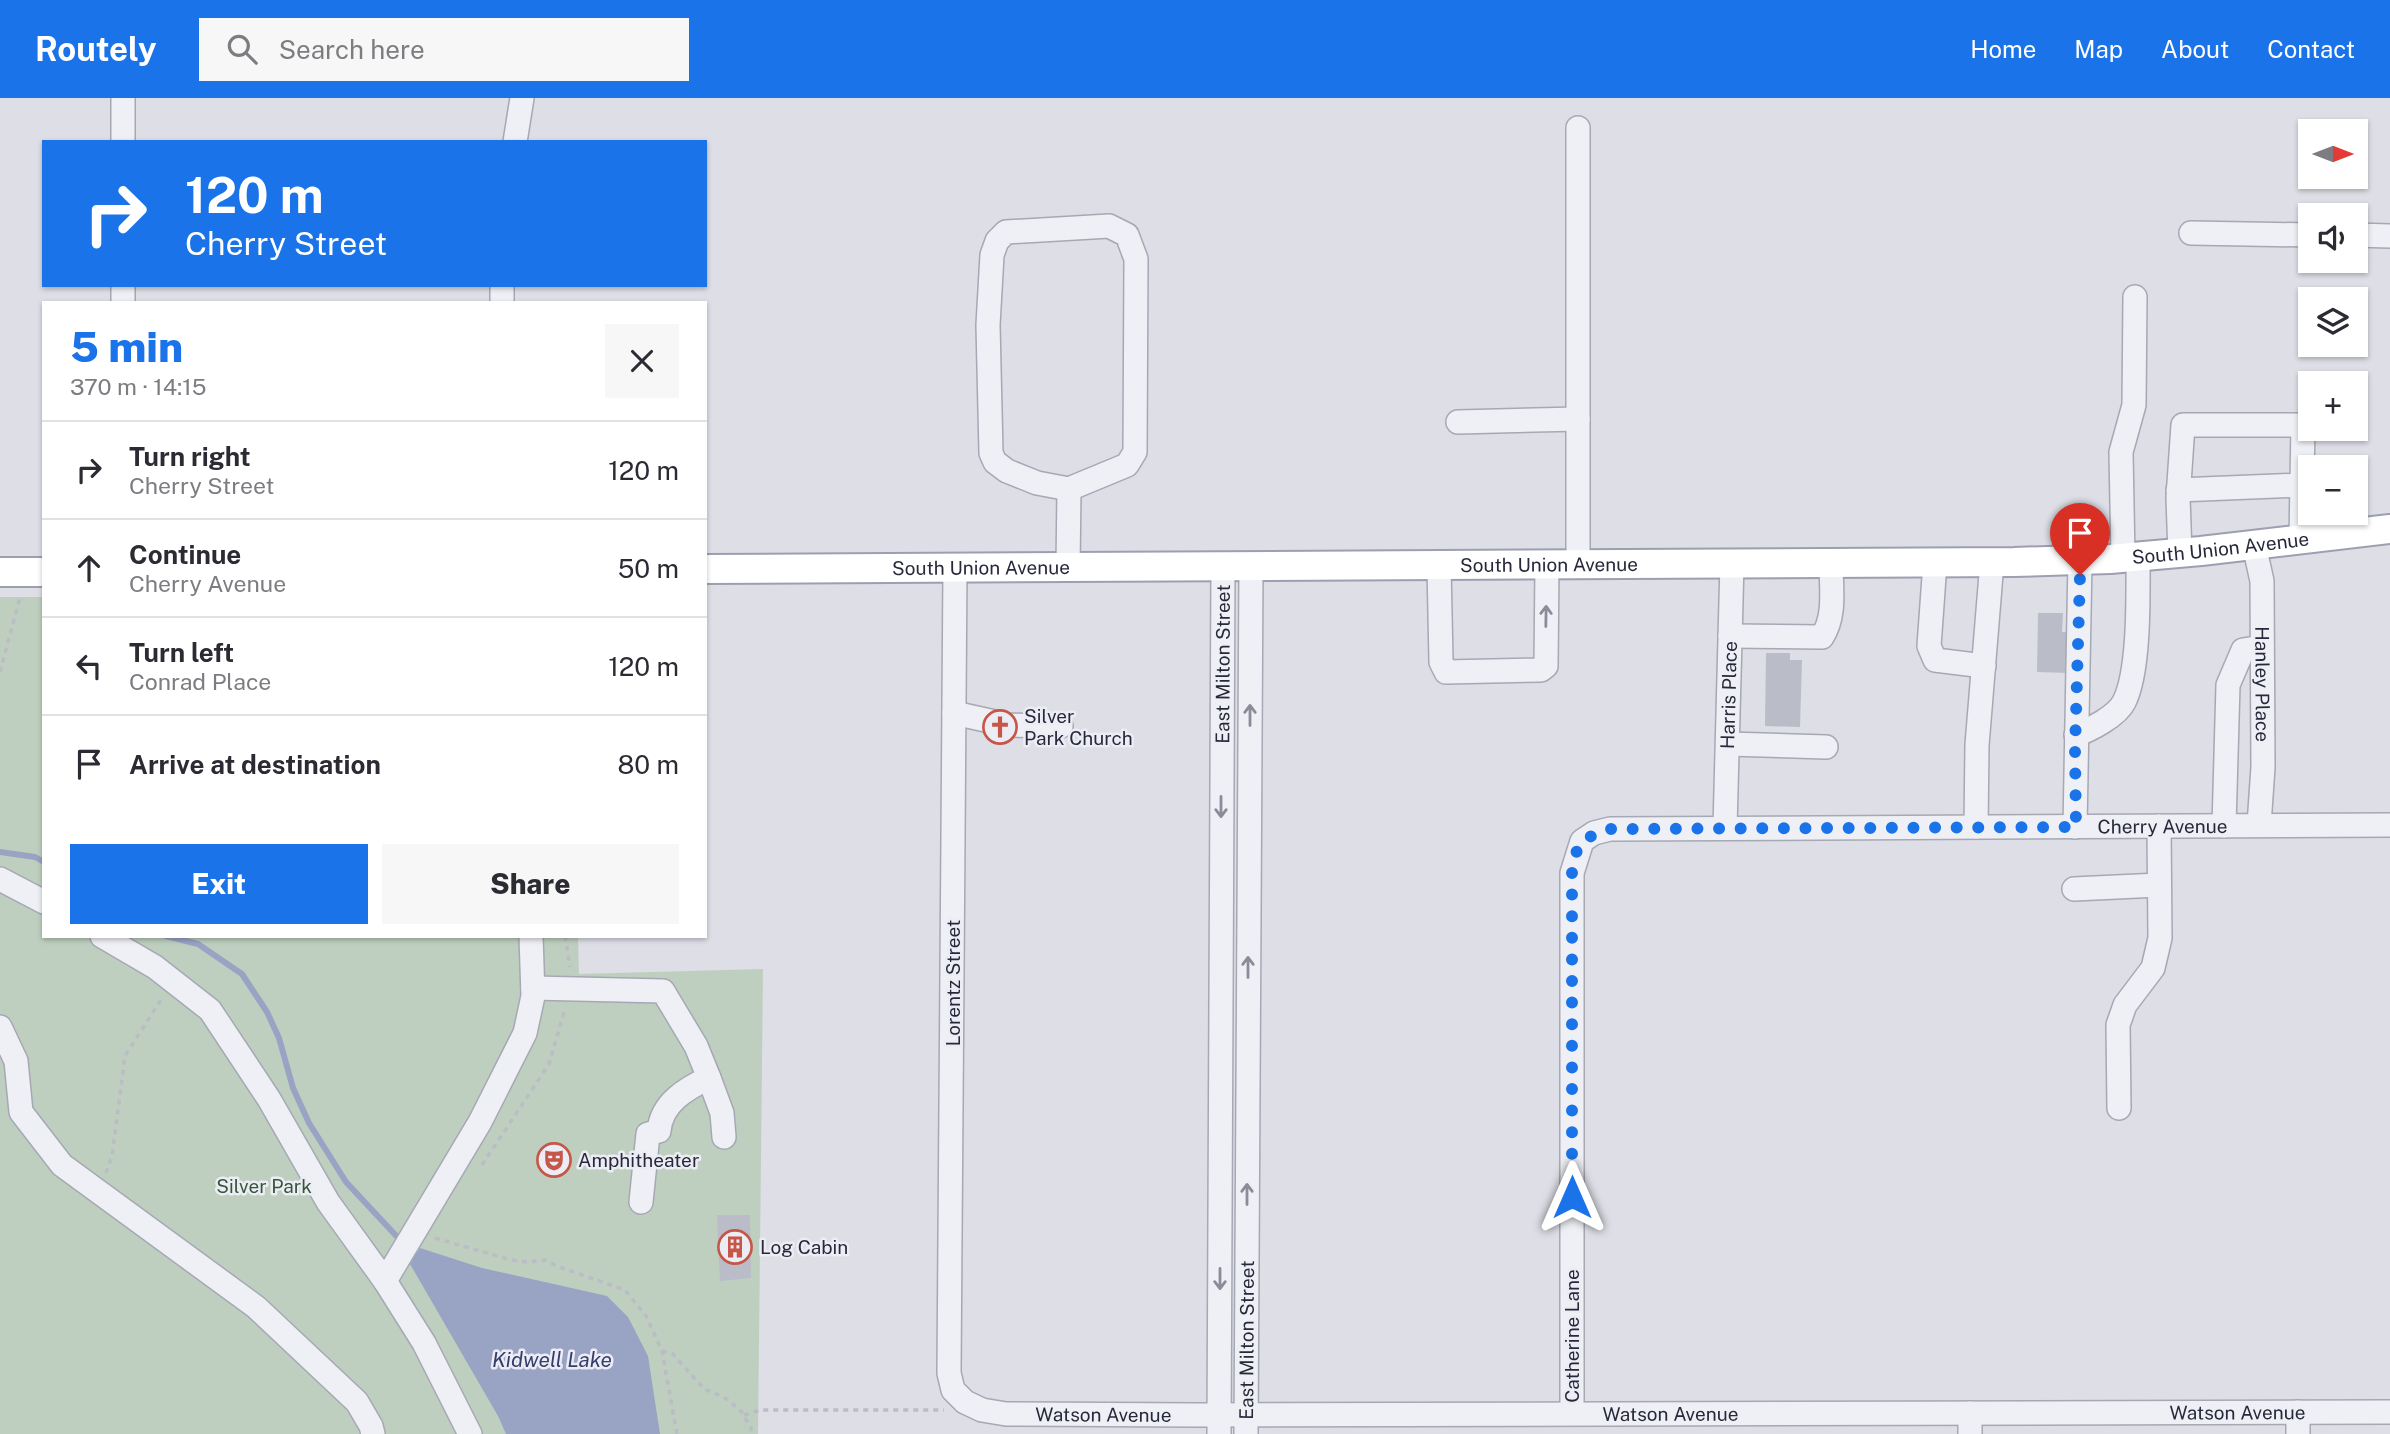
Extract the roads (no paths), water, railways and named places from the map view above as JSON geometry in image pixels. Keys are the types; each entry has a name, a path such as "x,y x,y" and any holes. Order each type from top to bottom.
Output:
{"main road":[{"name":"South Union Avenue","path":"707,569 2080,560 2180,553 2390,529"},
{"path":"0,572 42,572"}],"street":[{"path":"123,98 123,140"},
{"path":"514,140 522,98"},
{"path":"1578,128 1578,565"},
{"path":"1109,226 1127,235 1136,258 1135,452 1127,465 1069,488 1037,483 1007,471 995,462 991,453 989,325 992,256 997,241 1006,232 1109,226"},
{"path":"2191,233 2298,235"},
{"path":"2368,236 2390,236"},
{"path":"2076,735 2093,729 2123,704 2132,681 2137,617 2121,452 2134,405 2135,298"},
{"path":"1458,422 1578,419"},
{"path":"2180,553 2178,490 2183,425 2302,425 2302,455"},
{"path":"2178,490 2298,485"},
{"path":"1069,488 1069,567"},
{"path":"2301,525 2301,539"},
{"name":"Hanley Place","path":"2254,545 2262,581 2263,767 2259,825"},
{"path":"2076,827 2080,560"},
{"path":"1935,562 1929,646 1935,660 1984,666"},
{"path":"1976,827 1977,745 1992,562"},
{"name":"Harris Place","path":"1726,828 1732,563"},
{"path":"1730,636 1822,637 1828,627 1831,609 1831,563"},
{"path":"1439,566 1441,662 1446,672 1541,670 1546,666 1547,565"},
{"name":"East Milton Street","path":"1219,1425 1223,567"},
{"name":"East Milton Street","path":"1246,1424 1251,567"},
{"name":"Lorentz Street","path":"950,1404 953,1390 949,1373 955,568"},
{"path":"2224,826 2228,685 2243,650 2262,647"},
{"path":"954,713 1008,725 1061,726"},
{"path":"1728,744 1826,747"},
{"name":"East Milton Street","path":"1222,760 1250,759"},
{"name":"Cherry Avenue","path":"1582,841 1594,833 1610,829 2390,825"},
{"path":"2119,1108 2118,1025 2125,1005 2153,968 2161,938 2159,826"},
{"name":"Catherine Lane","path":"1572,1413 1572,873 1582,841"},
{"path":"0,879 42,901"},
{"path":"2074,889 2159,885"},
{"path":"1221,922 1249,920"},
{"path":"105,938 155,967 210,1010 269,1100 328,1202 386,1281 424,1343 470,1434"},
{"path":"386,1281 412,1245 480,1122 525,1033 533,988 531,938"},
{"path":"533,988 663,991 696,1046 722,1113 724,1137"},
{"path":"0,1027 16,1061 21,1112 62,1165 256,1307 358,1402 373,1434"},
{"path":"641,1202 648,1134 659,1131 659,1123 676,1096 709,1078"},
{"path":"1220,1084 1248,1084"},
{"name":"East Milton Street","path":"1220,1244 1247,1244"},
{"name":"Watson Avenue","path":"950,1404 1006,1415 1219,1425 1572,1413 1970,1423 2298,1423 2390,1412"}],"water":[{"name":"Kidwell Lake","path":"420,1248 482,1268 607,1296 628,1317 648,1356 660,1434 506,1434 410,1264"}],"waterway":[{"path":"0,852 35,857 42,861"},
{"path":"174,938 198,944 242,974 267,1012 279,1038 293,1088 309,1123 346,1182 415,1256"}],"place":[{"name":"Silver Park Church","path":"1000,727"},
{"name":"Amphitheater","path":"554,1160"},
{"name":"Log Cabin","path":"735,1247"}],"park label":[{"name":"Silver Park","path":"264,1186"}]}
